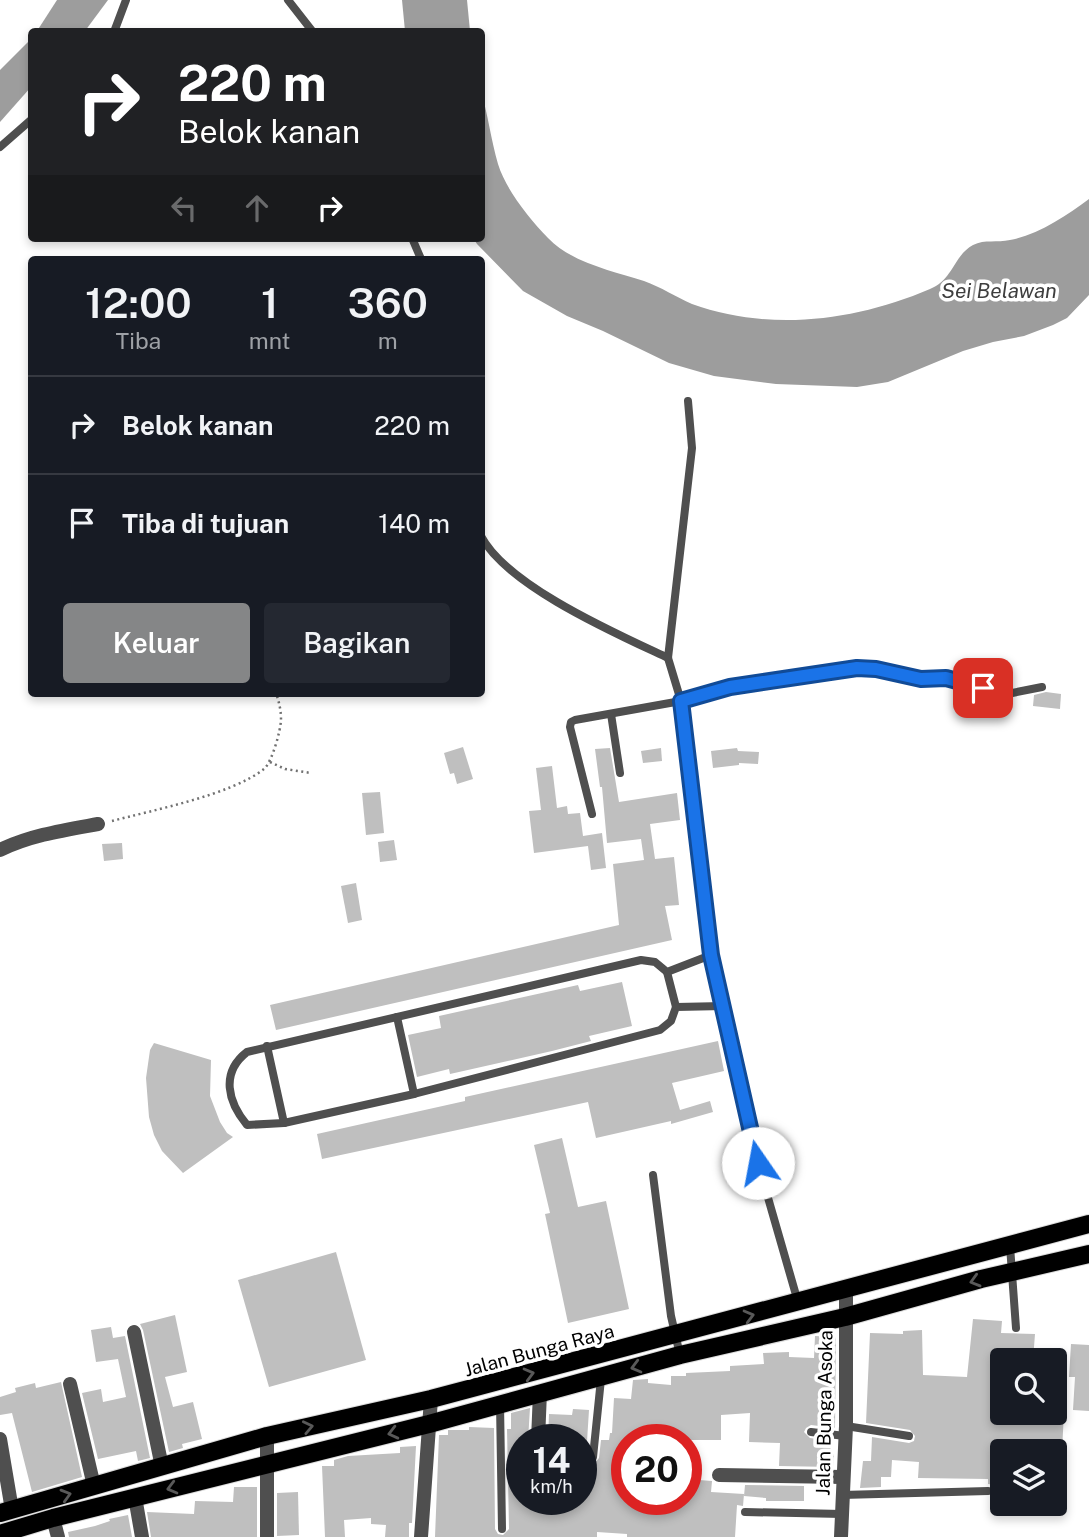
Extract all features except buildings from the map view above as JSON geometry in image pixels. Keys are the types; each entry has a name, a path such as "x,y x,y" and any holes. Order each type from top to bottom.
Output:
{"main road":[{"name":"Jalan Bunga Raya","path":"6,1512 267,1436 431,1399 1089,1224"},
{"path":"0,1534 267,1463 429,1424 680,1355 845,1317 1089,1254"}],"street":[{"path":"0,850 54,832 98,824"},
{"name":"Jalan Bunga Asoka","path":"841,1537 846,1290"},
{"path":"134,1332 162,1468"},
{"path":"70,1384 94,1486"},
{"path":"539,1424 540,1392"},
{"path":"421,1537 431,1399"},
{"path":"267,1436 267,1537"},
{"path":"0,1439 6,1512"},
{"path":"719,1475 843,1477"},
{"path":"135,1497 142,1537"},
{"path":"53,1518 58,1537"}],"lane":[{"path":"116,28 126,0"},
{"path":"288,0 310,28"},
{"path":"0,147 28,122"},
{"path":"688,401 692,448 668,658 681,701 711,955 758,1163 798,1302"},
{"path":"485,544 514,573 539,590 616,634 668,658"},
{"path":"592,814 569,727 571,722 576,720 681,701 730,687 857,668 876,669 921,679 946,678 1007,694 1042,687"},
{"path":"611,714 620,774"},
{"path":"667,972 711,955"},
{"path":"641,960 655,962 667,972 676,1007 671,1021 660,1030 414,1094 284,1123 247,1125 234,1109 230,1086 231,1072 236,1060 247,1052 641,960"},
{"path":"676,1007 724,1006"},
{"path":"397,1017 414,1094"},
{"path":"267,1046 284,1123"},
{"path":"653,1174 674,1336 680,1355"},
{"path":"1010,1245 1016,1328"},
{"path":"596,1424 601,1376"},
{"path":"500,1403 502,1529"},
{"path":"811,1432 845,1431 909,1436"},
{"path":"842,1495 988,1491"},
{"path":"745,1512 842,1514"}],"path":[{"path":"98,824 205,796 264,769 270,762 282,722 277,697"},
{"path":"270,762 285,769 311,773"}],"water":[{"path":"57,0 108,0 87,28 39,28"},
{"path":"402,0 467,0 470,28 405,28"},
{"path":"28,42 28,90 0,122 0,70"},
{"name":"Sei Belawan","path":"485,108 502,174 519,203 548,238 581,260 650,283 692,304 722,313 782,320 812,319 872,309 938,285 961,255 973,245 1031,234 1089,199 1089,295 1067,318 1053,325 1024,336 963,351 888,382 857,387 776,384 714,376 669,363 567,316 523,291 476,242 485,242"}],"route":[{"path":"758,1163 711,955 681,701 730,687 857,668 876,669 921,679 946,678 983,688"}]}
